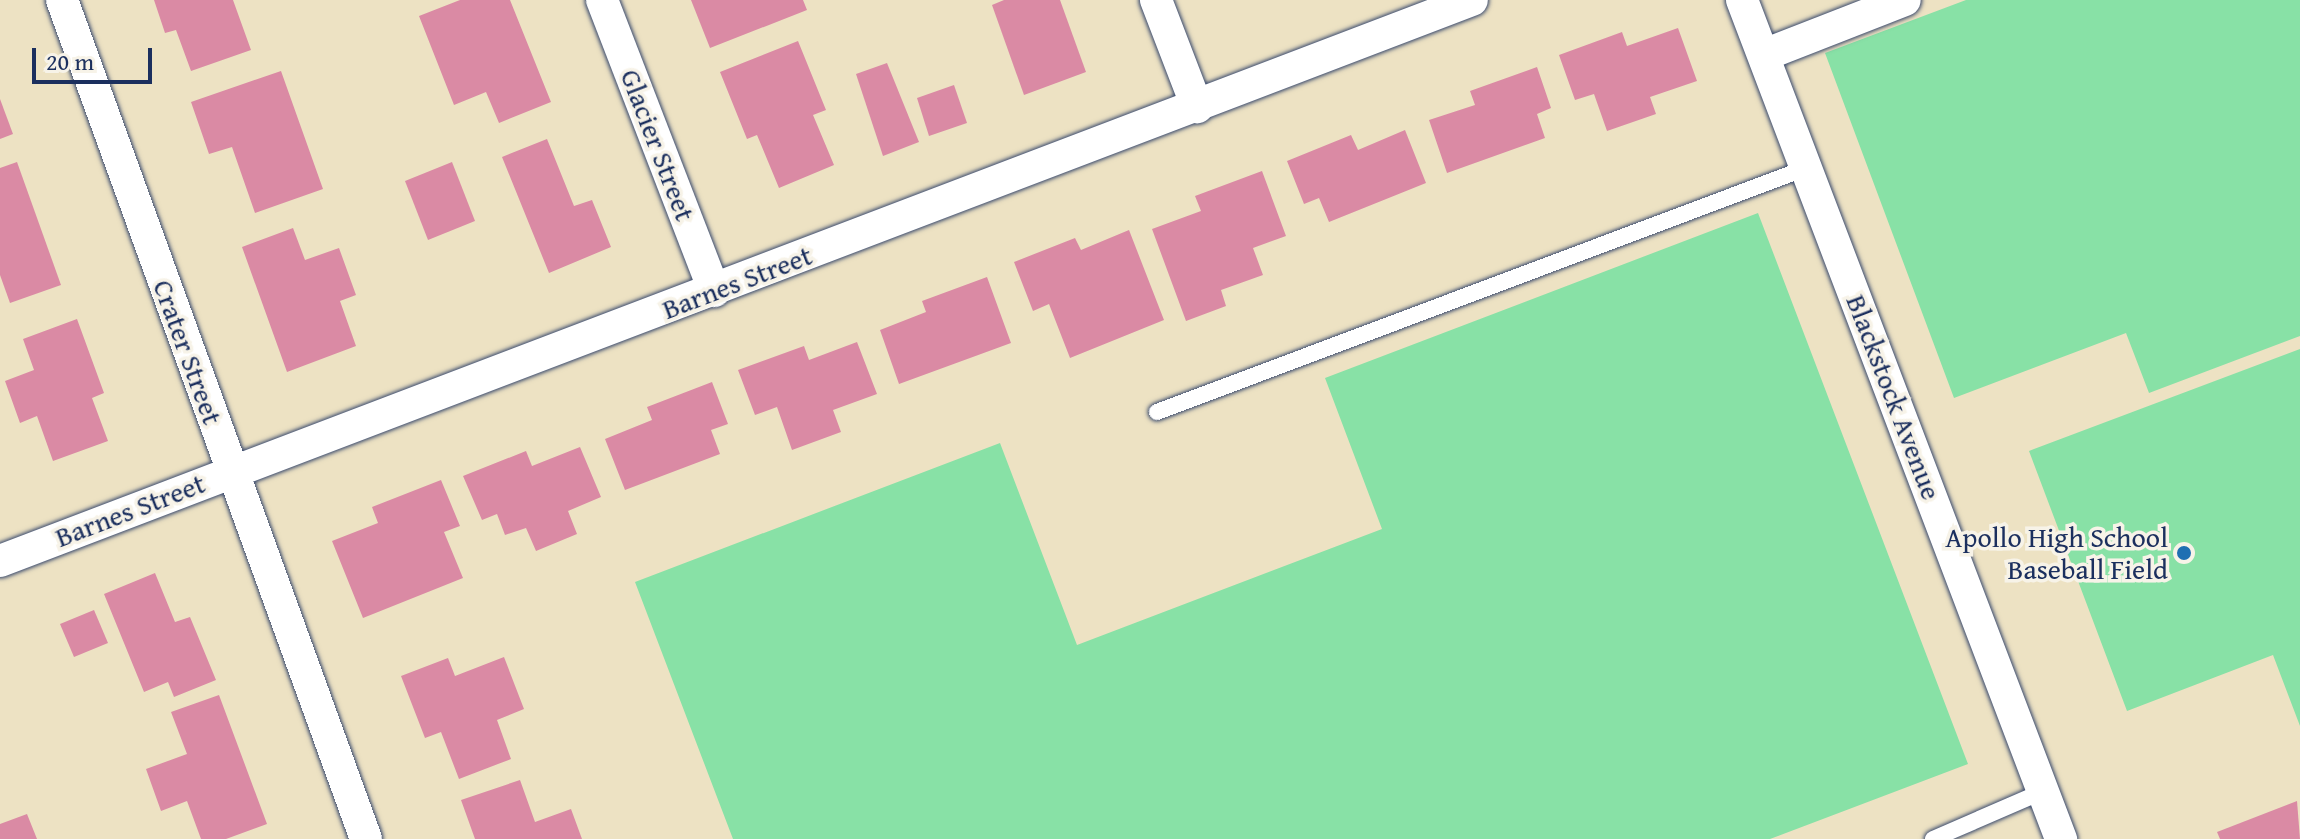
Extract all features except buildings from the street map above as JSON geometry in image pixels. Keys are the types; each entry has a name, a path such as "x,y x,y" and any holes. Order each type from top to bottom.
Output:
{"street":[{"name":"Crater Street","path":"62,0 230,471 366,839"},
{"name":"Glacier Street","path":"602,0 714,291"},
{"path":"1156,0 1197,107"},
{"name":"Barnes Street","path":"0,561 1472,0"},
{"name":"Blackstock Avenue","path":"1742,0 2061,839"},
{"path":"1764,55 1905,0"}],"lane":[{"path":"1157,412 1806,168"},
{"path":"1933,839 2044,791"}],"green space":[{"path":"1966,0 2300,0 2300,336 2149,393 2126,333 1954,398 1825,53"},
{"path":"1758,213 1968,764 1770,839 733,839 635,582 1000,443 1077,645 1382,529 1325,378"},
{"name":"Apollo High School Baseball Field","path":"2300,349 2300,726 2273,655 2127,711 2029,451"}],"place":[{"name":"Apollo High School Baseball Field","path":"2184,553"}]}
